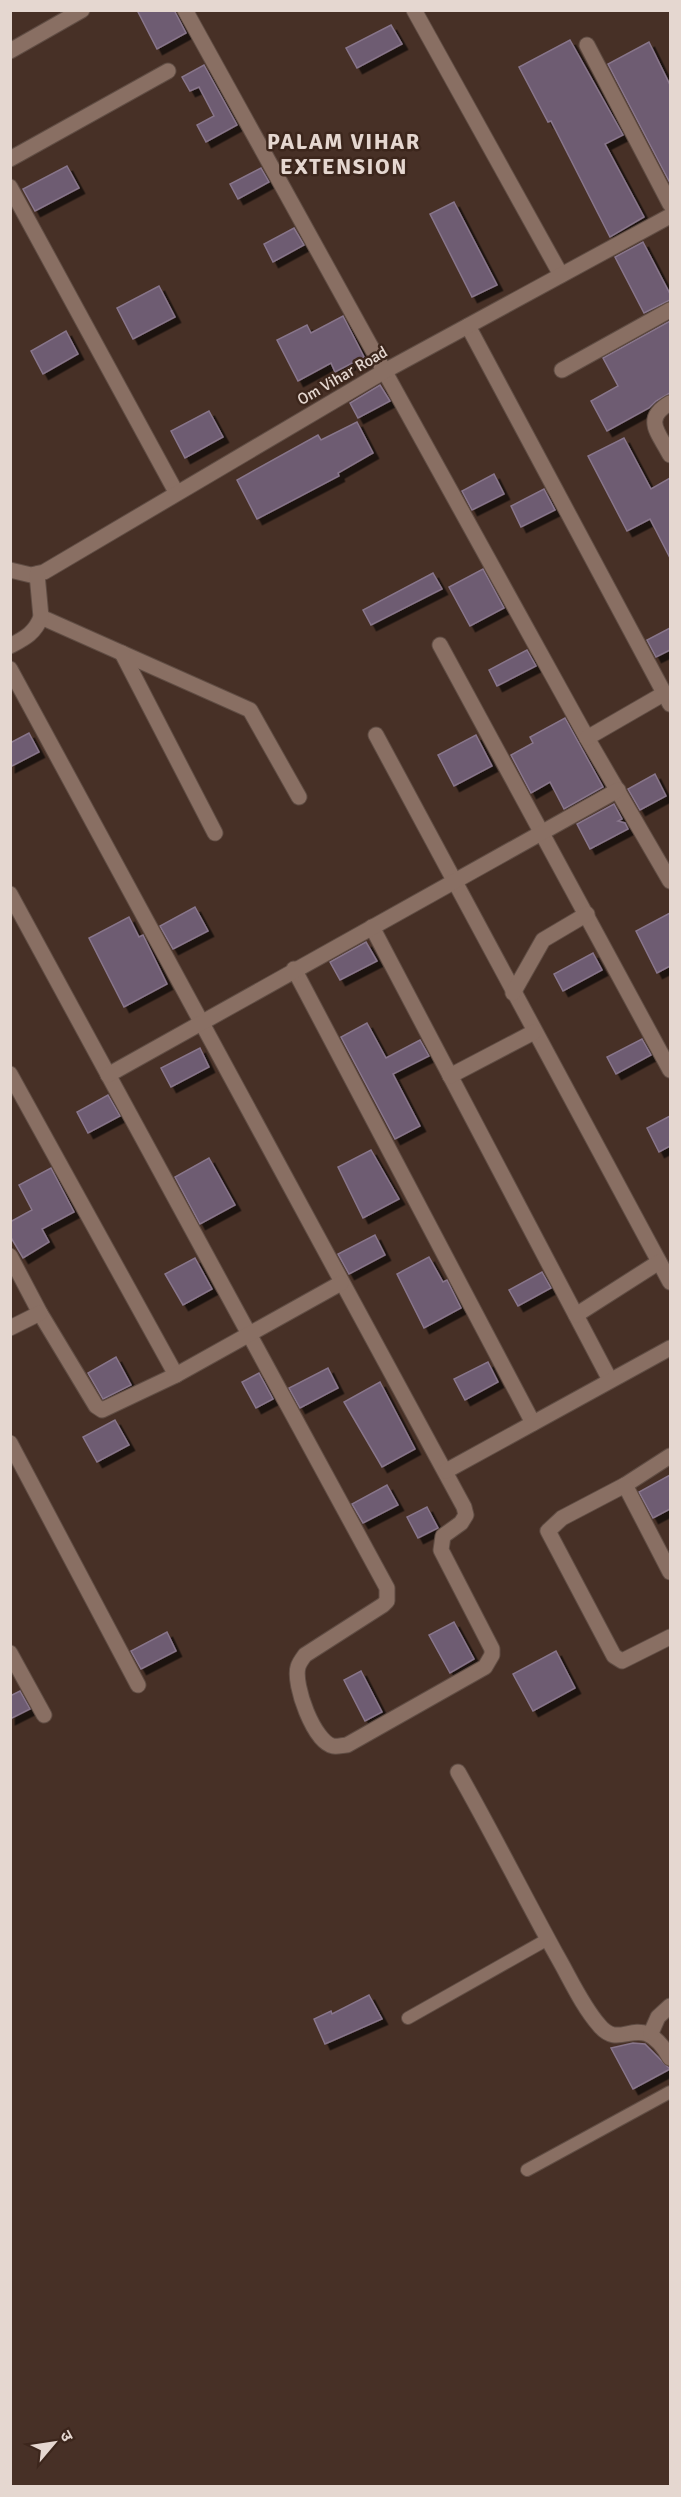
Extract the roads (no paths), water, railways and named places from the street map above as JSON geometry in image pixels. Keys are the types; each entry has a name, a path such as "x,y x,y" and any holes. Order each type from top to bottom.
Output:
{"street":[{"path":"10,51 82,10"},
{"path":"414,10 561,275"},
{"path":"189,12 383,372 587,738 670,881"},
{"path":"587,45 670,204"},
{"path":"10,159 168,71"},
{"path":"10,187 176,492"},
{"name":"Om Vihar Road","path":"38,574 383,372 670,216"},
{"path":"562,370 670,310"},
{"path":"468,326 668,698 587,738"},
{"path":"670,403 659,409 654,425 670,455"},
{"path":"10,570 24,575 38,574 41,617 32,634 10,646"},
{"path":"41,617 250,710 299,797"},
{"path":"440,645 670,1070"},
{"path":"122,653 215,832"},
{"path":"10,669 341,1284 446,1471 466,1515 461,1523 443,1536 441,1550 492,1649 492,1655 485,1667 347,1745 333,1746 326,1742 309,1716 300,1697 298,1666 304,1655 383,1605 388,1595 250,1334 10,894"},
{"path":"376,735 670,1282"},
{"path":"108,1075 618,790"},
{"path":"513,993 543,940 587,914"},
{"path":"372,927 610,1380"},
{"path":"294,969 415,1203 533,1423"},
{"path":"450,1076 534,1032"},
{"path":"10,1074 176,1375"},
{"path":"10,1256 40,1313 96,1406 102,1410 176,1375 341,1284"},
{"path":"576,1315 659,1262"},
{"path":"10,1328 40,1313"},
{"path":"446,1471 670,1348"},
{"path":"10,1443 138,1685"},
{"path":"670,1456 625,1485 562,1518 548,1531 614,1656 622,1661 634,1657 670,1637"},
{"path":"625,1485 670,1572"},
{"path":"10,1653 44,1715"},
{"path":"458,1772 548,1939 588,2010 601,2028 620,2036 639,2032 651,2033 661,2041 670,2058"},
{"path":"651,2033 658,2017 670,2006"}],"lane":[{"path":"408,2018 548,1939"},
{"path":"526,2170 670,2092"}],"district":[{"name":"PALAM VIHAR EXTENSION","path":"344,154"}]}
